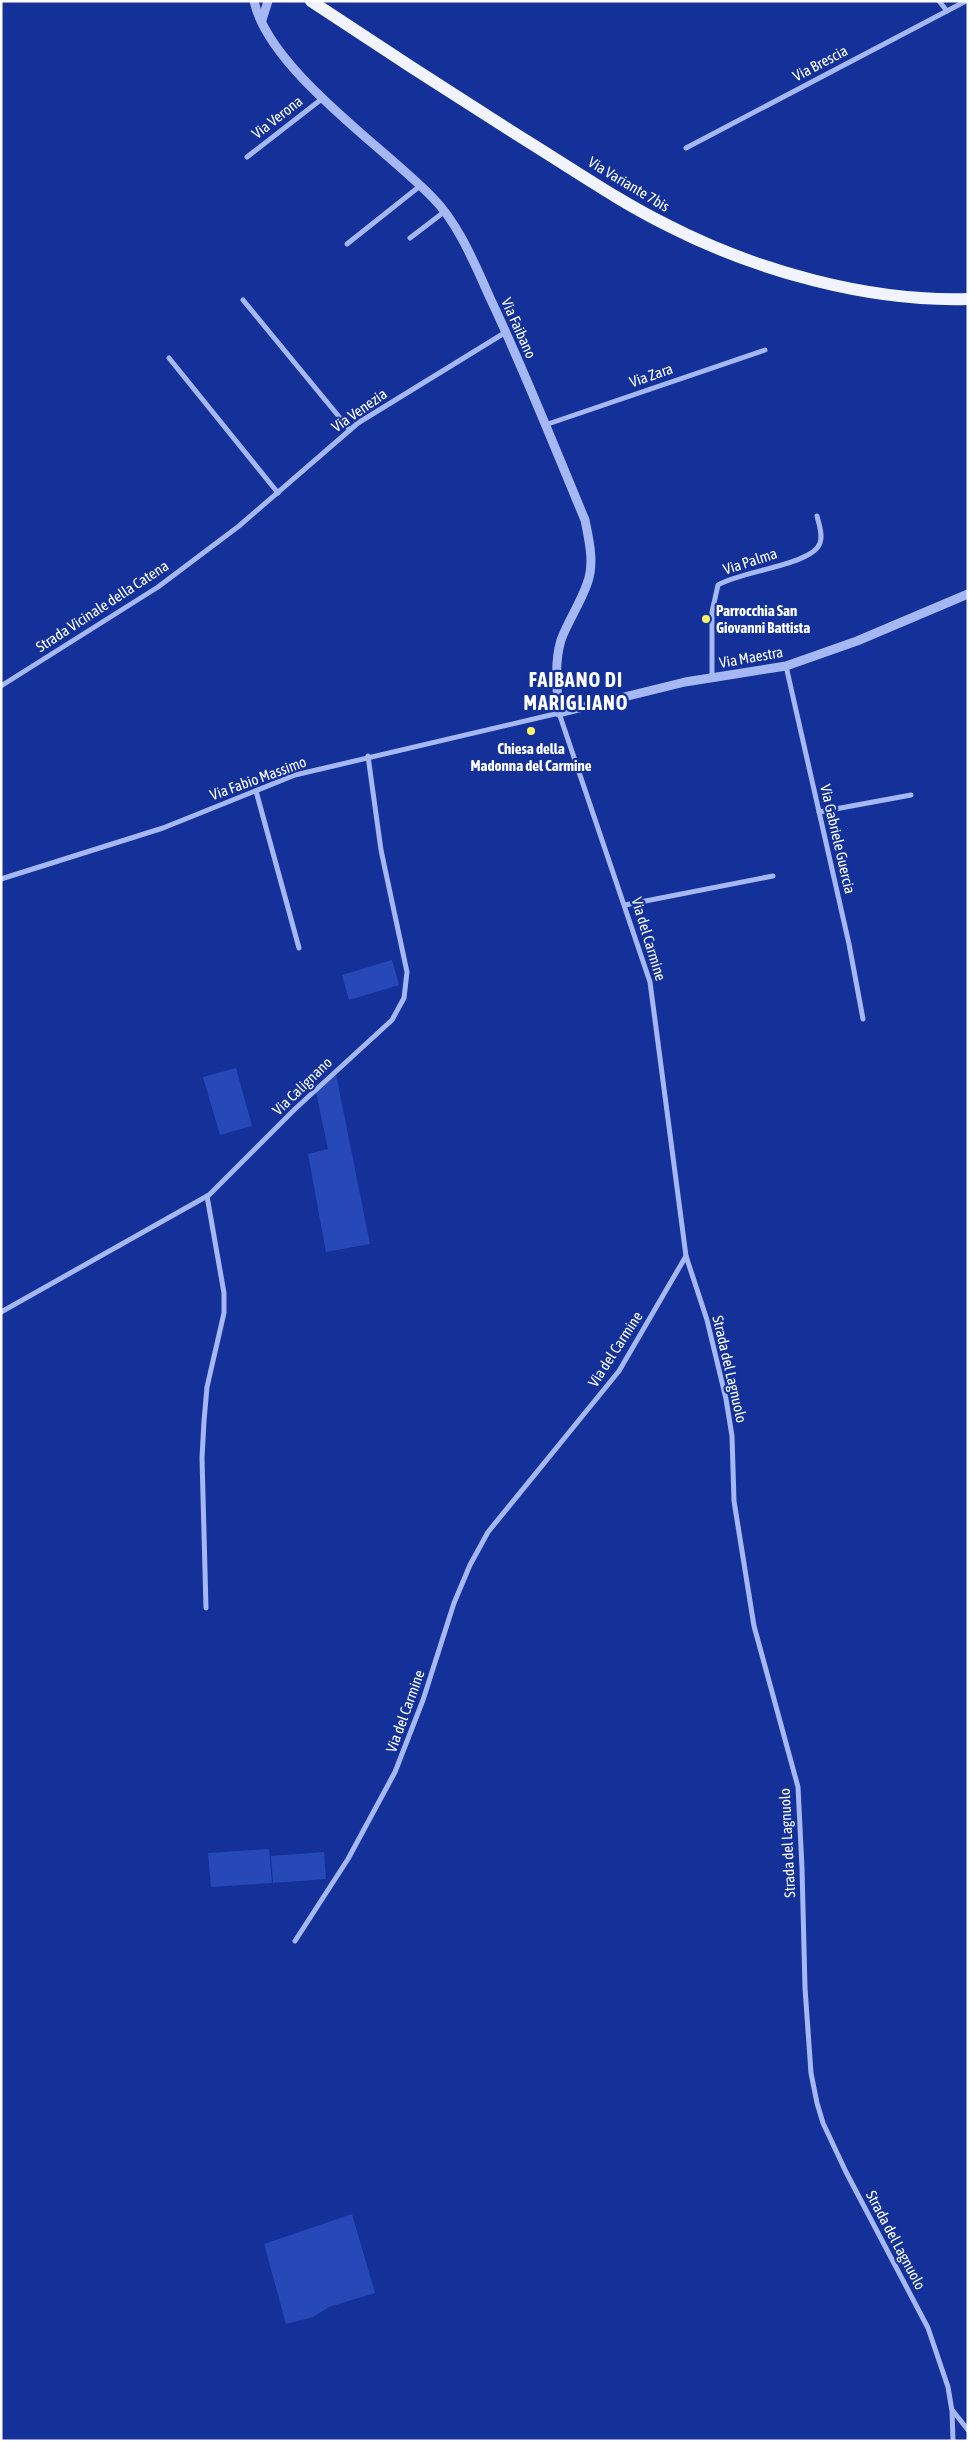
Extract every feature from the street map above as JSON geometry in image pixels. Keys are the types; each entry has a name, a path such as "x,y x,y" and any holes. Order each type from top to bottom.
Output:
{"main road":[{"name":"Via Variante 7bis","path":"311,1 424,76 599,186 670,226 748,260 827,283 908,298 968,299"}],"street":[{"name":"Via Faibano","path":"254,1 274,43 296,72 435,199 467,247 506,332 585,520 590,547 590,569 587,584 575,606 561,642 558,667 559,713"},
{"path":"262,20 268,1"},
{"path":"939,1 947,11"},
{"name":"Via Brescia","path":"686,148 966,1"},
{"name":"Via Verona","path":"247,157 323,98"},
{"path":"347,244 420,186"},
{"path":"410,238 444,212"},
{"path":"243,300 350,430"},
{"name":"Via Venezia","path":"239,526 350,430 506,332"},
{"name":"Via Zara","path":"545,425 765,350"},
{"path":"169,358 278,493"},
{"name":"Via Palma","path":"712,678 712,612 718,585 733,577 809,554 820,544 821,540 817,516"},
{"name":"Strada Vicinale della Catena","path":"1,686 132,605 239,526"},
{"name":"Via Maestra","path":"559,713 712,678 786,666 857,641 968,594"},
{"name":"Via Gabriele Guercia","path":"786,666 849,944 863,1019"},
{"name":"Via Fabio Massimo","path":"1,879 163,828 295,775 368,756 559,713"},
{"name":"Via del Carmine","path":"295,1940 348,1859 395,1772 424,1700 454,1603 470,1565 488,1532 619,1371 686,1256 650,982 626,905 559,713"},
{"name":"Via Calignano","path":"1,1312 207,1196 295,1109 392,1020 404,998 408,981 405,954 380,841 368,756"},
{"path":"256,791 299,948"},
{"path":"819,812 911,795"},
{"path":"626,905 773,876"},
{"path":"206,1608 202,1458 204,1421 207,1387 224,1313 224,1293 207,1196"},
{"name":"Strada del Lagnuolo","path":"686,1256 707,1320 726,1399 732,1436 734,1501 754,1626 798,1787 810,2072 823,2123 846,2172 928,2328 945,2374 952,2411 953,2441"},
{"path":"952,2411 968,2430"}],"shaded area":[{"path":"392,960 399,985 349,1000 342,975"},
{"path":"236,1068 252,1126 220,1135 203,1077"},
{"path":"336,1074 370,1244 326,1252 308,1154 328,1149 316,1092"},
{"path":"269,1849 272,1883 211,1887 208,1853"},
{"path":"324,1852 326,1879 273,1883 271,1856"},
{"path":"352,2214 375,2293 329,2307 313,2317 286,2324 264,2244"}],"place":[{"name":"Parrocchia San Giovanni Battista","path":"706,619"},
{"name":"Chiesa della Madonna del Carmine","path":"531,731"}],"district":[{"name":"FAIBANO DI MARIGLIANO","path":"576,690"}]}
